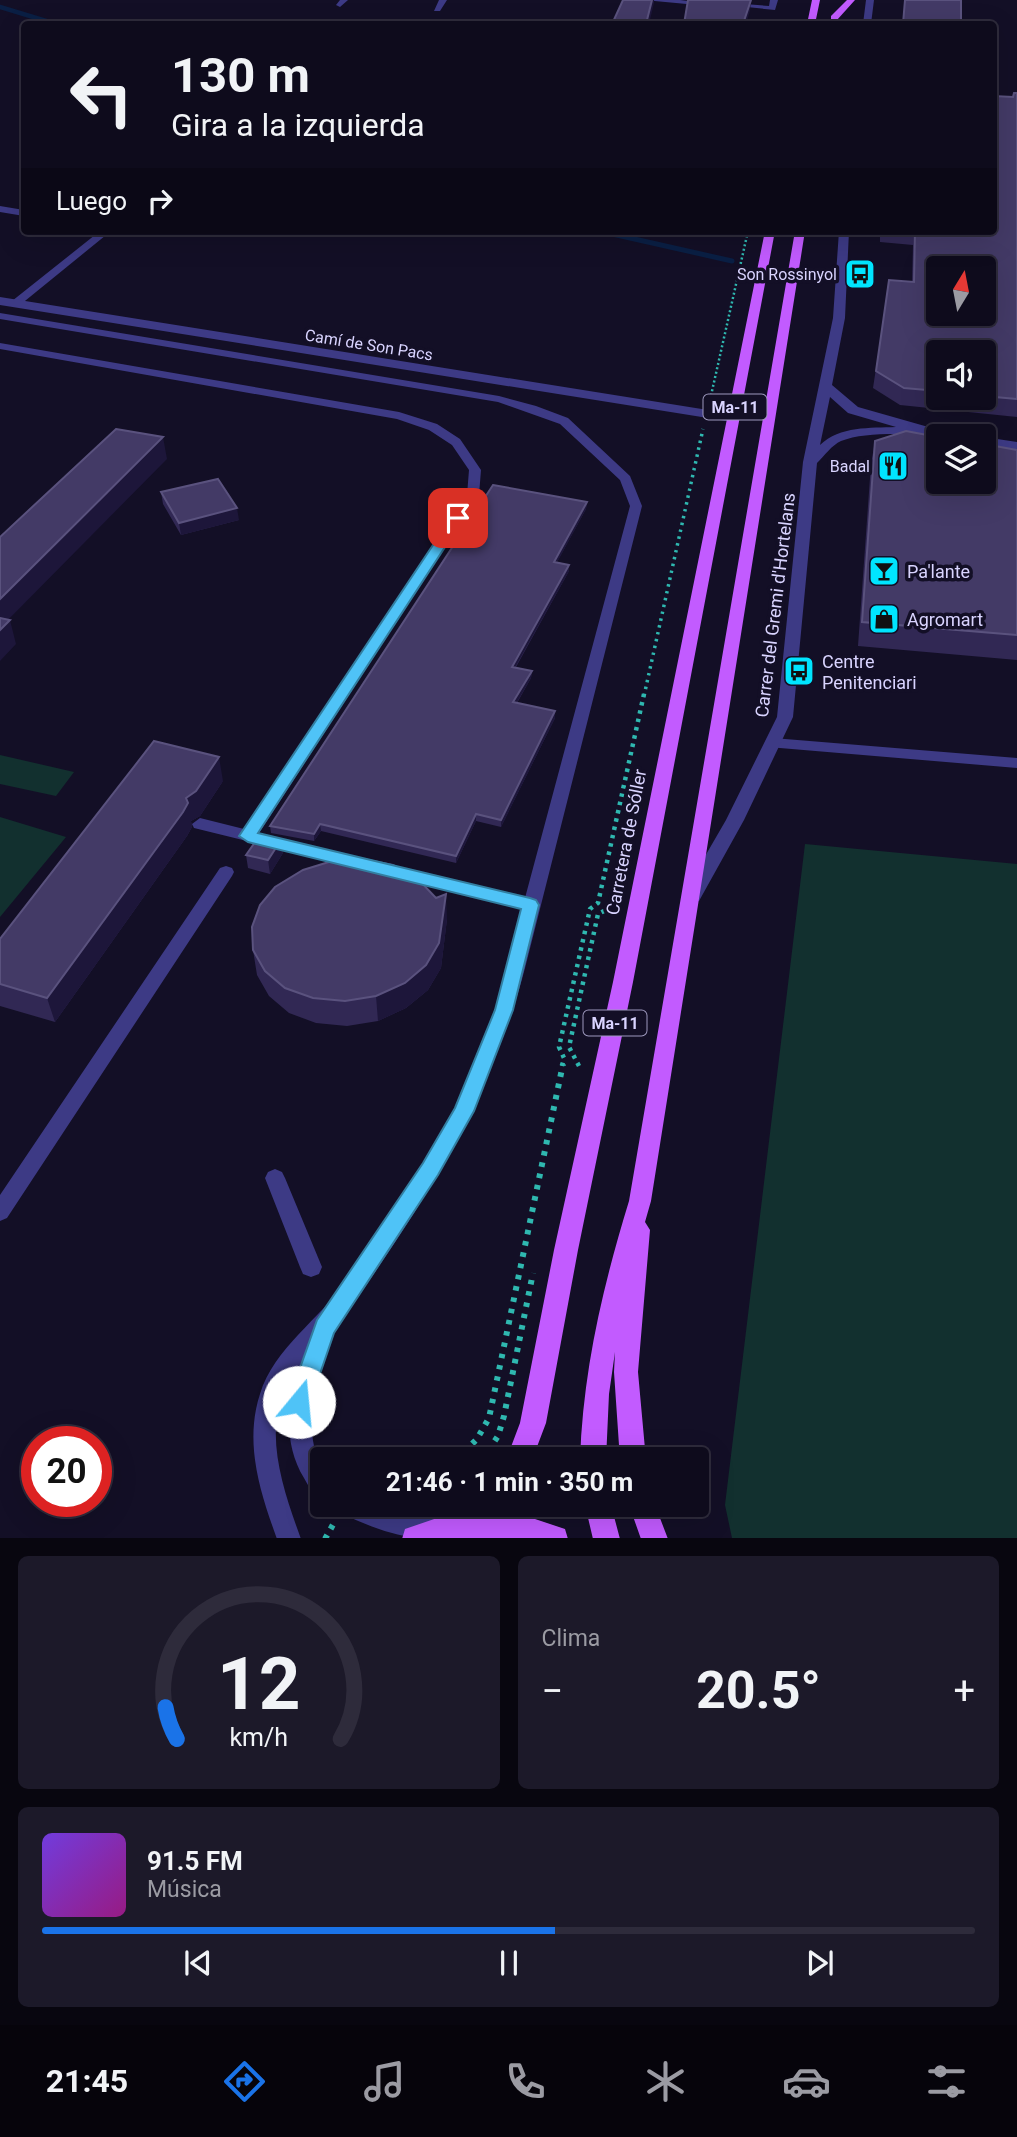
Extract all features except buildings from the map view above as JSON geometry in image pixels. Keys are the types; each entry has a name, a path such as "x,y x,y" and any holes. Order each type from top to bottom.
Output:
{"main road":[{"path":"812,21 816,0"},
{"path":"834,21 837,0"},
{"path":"834,21 851,0"},
{"name":"Carretera de Sóller","path":"524,1447 534,1423 566,1250 626,969 769,235"},
{"name":"Ma-11","path":"593,1447 594,1420 616,1278 640,1201 799,235"},
{"path":"632,1447 626,1372 640,1201"},
{"path":"434,1532 458,1517"},
{"path":"601,1517 607,1538"},
{"path":"647,1517 655,1538"},
{"path":"434,1532 471,1523 514,1525 555,1538"}],"street":[{"path":"867,21 870,0"},
{"name":"Carrer del Gremi d'Hortelans","path":"692,896 735,820 785,717 810,462 839,318 844,235"},
{"name":"Camí de Son Pacs","path":"0,301 733,418"},
{"path":"825,386 853,410 926,431"},
{"path":"810,462 834,439 857,433 919,430"},
{"path":"996,442 1017,446"}],"lane":[{"path":"437,9 443,0"},
{"path":"648,0 772,8 774,0 764,0"},
{"path":"0,209 21,212"},
{"path":"16,303 101,235"},
{"path":"0,316 499,399 532,408 564,421 626,479 636,506 504,1010 464,1111 431,1169 325,1328 282,1372 267,1412 265,1434 269,1476 289,1538"},
{"path":"0,346 399,416 433,427 456,442 475,470 473,495 248,836"},
{"path":"773,743 1017,763"},
{"path":"200,824 530,905"},
{"path":"0,1212 226,872"},
{"path":"275,1178 311,1267"},
{"path":"310,1467 299,1427 299,1402 325,1328"},
{"path":"382,1517 412,1528 434,1532"}],"path":[{"path":"469,1447 489,1418 564,1058 559,1047 590,909 598,903 747,235"},
{"path":"576,1076 579,1063 569,1047 598,914 614,906 616,894"},
{"path":"491,1447 498,1436 504,1416 535,1266"}],"green space":[{"path":"0,755 74,772 56,796 0,784"},
{"path":"0,817 66,837 0,917"},
{"path":"805,844 1017,864 1017,1538 732,1538 725,1505"}],"waterway":[{"path":"0,7 46,21"},
{"path":"617,235 732,261"}],"place":[{"name":"Son Rossinyol","path":"860,274"},
{"name":"Badal","path":"893,466"},
{"name":"Pa'lante","path":"884,571"},
{"name":"Agromart","path":"884,619"},
{"name":"Centre Penitenciari","path":"799,671"}],"route":[{"path":"299,1402 325,1328 431,1169 464,1111 496,1035 512,985 530,905 248,836 458,518"}]}
